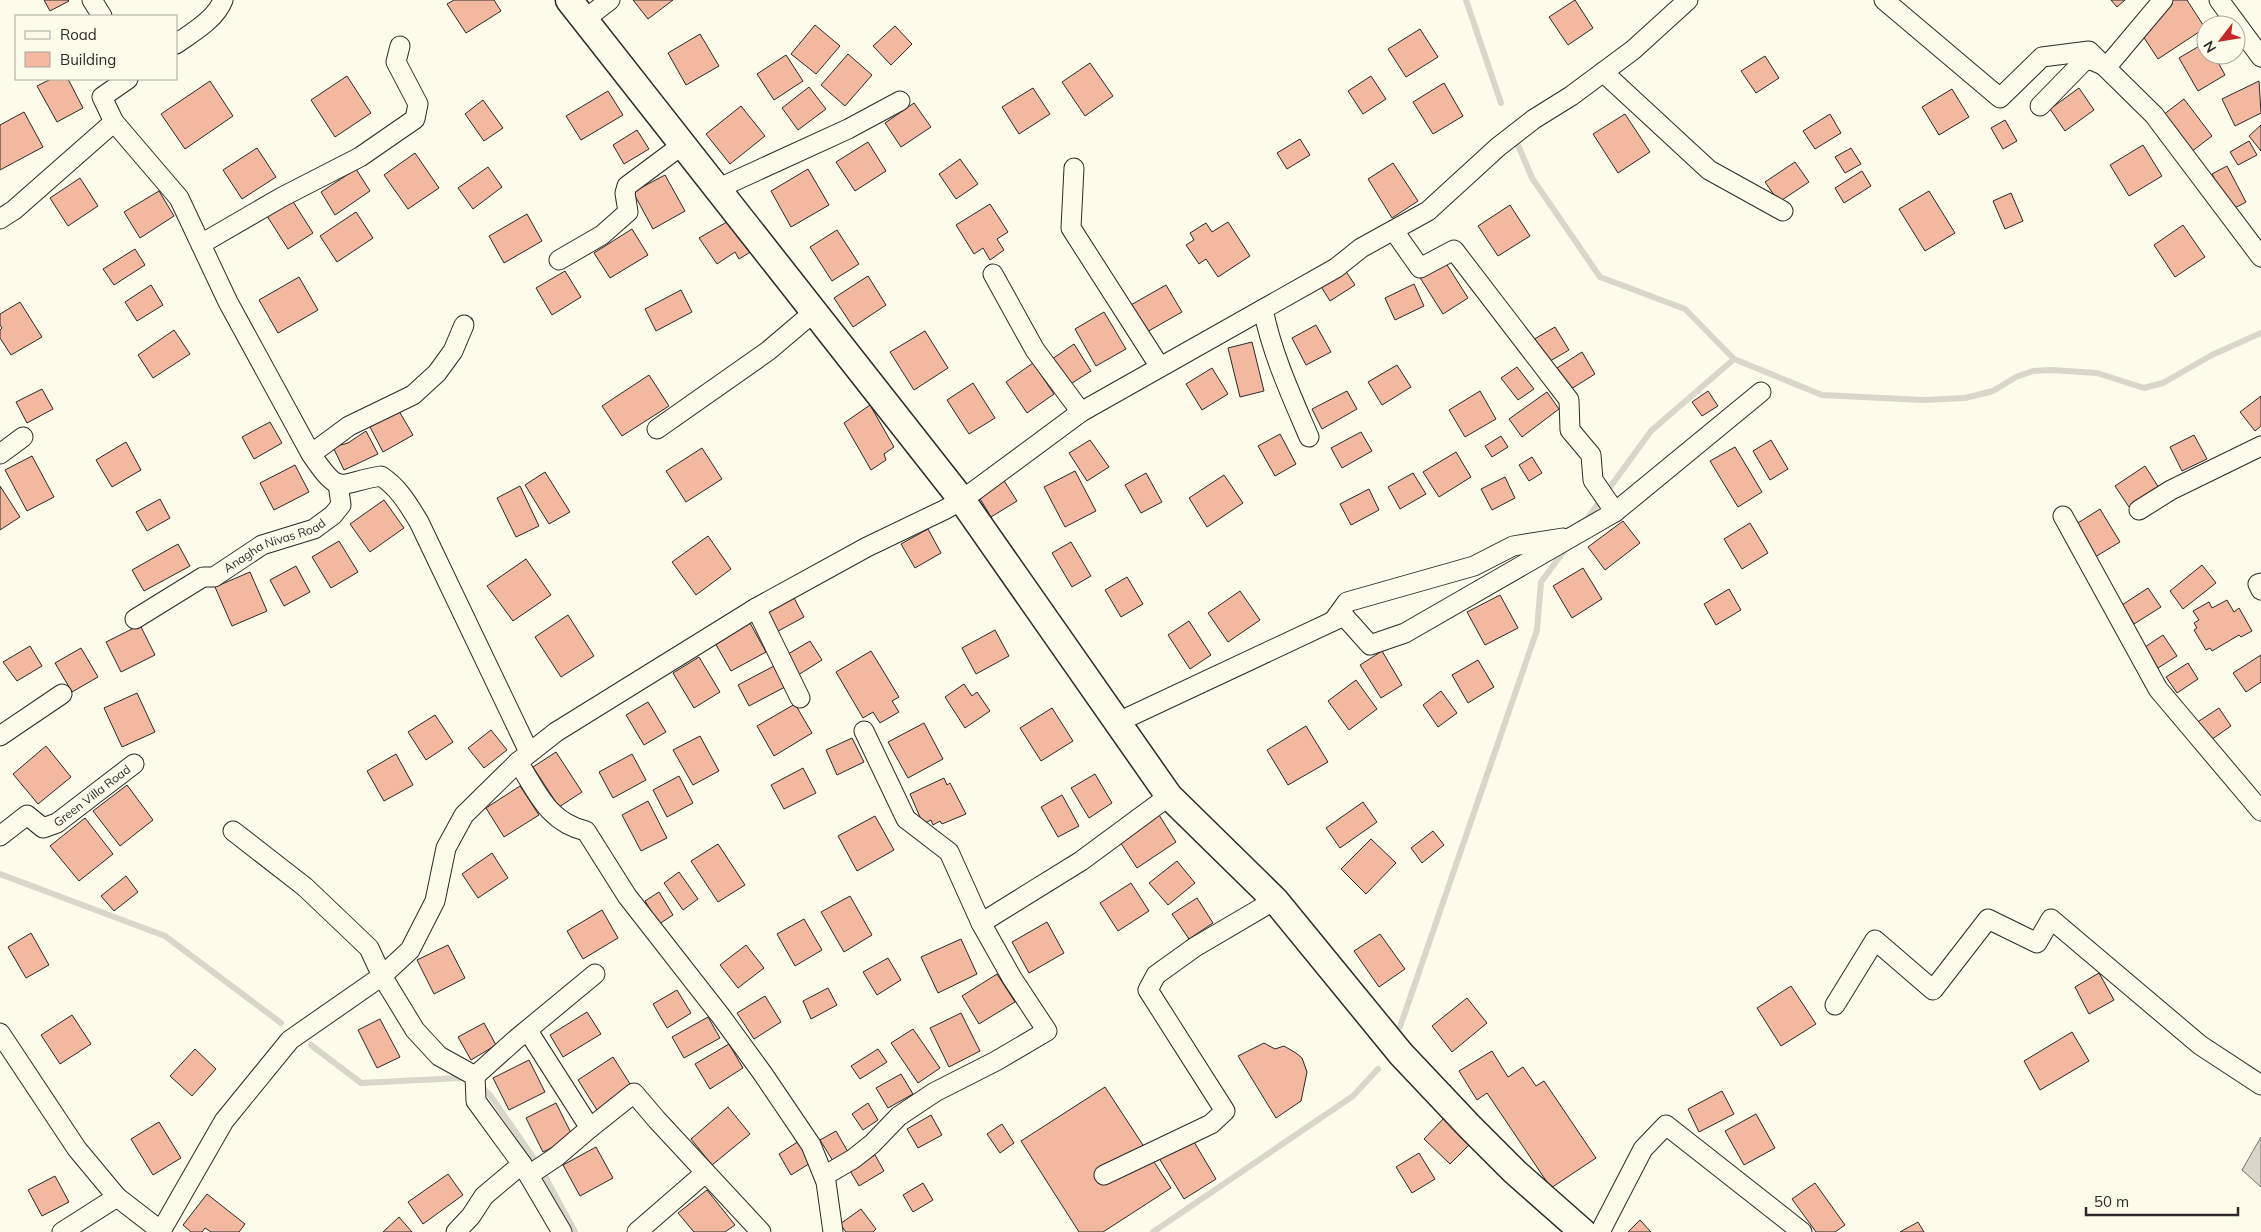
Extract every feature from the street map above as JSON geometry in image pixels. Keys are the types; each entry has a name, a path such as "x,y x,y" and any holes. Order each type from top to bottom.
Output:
{"street":[{"path":"92,0 101,15"},
{"path":"178,43 199,28 220,8 223,0"},
{"path":"610,0 576,10 962,500 1116,723 1169,796 1275,900 1401,1054 1515,1172 1583,1232"},
{"path":"0,1033 77,1149 117,1197 161,1232 224,1121 290,1040 382,976 410,950 435,901 446,848 464,816 523,757 556,732 756,608 867,548 962,500 1081,412 1336,268 1361,248 1428,211 1520,130 1633,50 1688,0"},
{"path":"1884,0 2000,98 2042,57 2089,51 2154,115 2261,257"},
{"path":"2040,106 2085,60 2091,60 2103,65 2110,63 2163,0"},
{"path":"2219,0 2261,57"},
{"path":"201,244 282,197 360,157 415,119 418,104 396,62 400,46"},
{"path":"1603,72 1709,170 1783,211"},
{"path":"127,80 102,97 114,122 179,198 228,302 311,454 327,477 338,484 346,485 381,476 393,484 405,499 419,522 523,757 550,813 569,827 586,831 627,896 692,978 763,1074 811,1146 826,1182 833,1232"},
{"path":"716,189 848,129 900,101"},
{"path":"0,219 14,210 114,122"},
{"path":"559,260 602,235 628,212 625,193 627,186 682,145"},
{"path":"1074,168 1071,228 1160,367"},
{"path":"1394,231 1420,268 1454,250 1569,400 1570,430 1591,455 1593,480 1615,512"},
{"path":"993,274 1035,350 1081,412"},
{"path":"1263,309 1268,333 1279,366 1309,437"},
{"path":"657,429 768,351 814,312"},
{"path":"311,454 348,426 413,395 437,374 453,351 464,325"},
{"path":"1116,723 1344,616 1370,646 1406,633 1615,512 1761,392"},
{"path":"0,454 23,437"},
{"path":"2138,510 2171,490 2261,446"},
{"name":"Anagha Nivas Road","path":"135,619 202,577 214,577 262,545 314,529 342,505 338,484"},
{"path":"2063,516 2158,689 2261,811"},
{"path":"1334,620 1347,602 1474,566 1514,546 1574,537"},
{"path":"2261,583 2258,584 2261,590"},
{"path":"756,608 800,698"},
{"path":"0,736 62,694"},
{"path":"824,1176 854,1159 872,1144 899,1116 935,1092 996,1061 1047,1031 1012,978 981,923 949,852 906,819 864,731"},
{"name":"Green Villa Road","path":"0,836 27,815 43,828 57,824 134,764"},
{"path":"981,923 1081,861 1169,796"},
{"path":"233,832 305,887 369,948 382,976 415,1030 438,1056 475,1076"},
{"path":"1104,1175 1211,1124 1226,1111 1148,990 1156,975 1195,947 1275,900"},
{"path":"1835,1004 1875,940 1933,990 1988,919 2037,943 2051,919 2200,1045 2261,1085"},
{"path":"475,1076 595,974"},
{"path":"528,1031 590,1128"},
{"path":"475,1076 476,1101 526,1170 562,1232"},
{"path":"456,1232 471,1216 484,1196 526,1170 556,1157 634,1093 705,1173 761,1232"},
{"path":"1600,1232 1644,1149 1666,1125 1802,1232"},
{"path":"637,1232 705,1173"},
{"path":"62,1232 117,1197"}],"shaded area":[{"path":"2261,1137 2261,1187 2242,1170"}],"building":[{"path":"44,0 68,0 69,1 50,11"},
{"path":"454,0 494,0 501,11 466,33 447,4"},
{"path":"633,0 673,0 648,19"},
{"path":"1575,0 1593,28 1568,45 1549,17"},
{"path":"2111,0 2125,0 2117,7"},
{"path":"2173,0 2187,0 2197,15 2196,34 2158,59 2135,24"},
{"path":"815,25 840,46 816,74 791,54"},
{"path":"895,26 912,44 891,65 873,46"},
{"path":"1420,29 1438,57 1406,77 1388,49"},
{"path":"700,34 719,66 686,85 668,53"},
{"path":"2196,48 2196,65 2220,65 2225,75 2198,91 2179,58"},
{"path":"848,54 872,75 845,106 821,85"},
{"path":"786,55 803,81 774,100 757,74"},
{"path":"1765,56 1779,78 1756,93 1741,71"},
{"path":"1090,63 1113,96 1085,116 1062,82"},
{"path":"347,76 371,113 335,137 311,100"},
{"path":"1371,76 1386,99 1363,114 1348,91"},
{"path":"49,80 69,80 83,108 57,122 37,86"},
{"path":"210,81 233,116 185,149 161,114"},
{"path":"2259,81 2261,113 2235,126 2222,99"},
{"path":"1444,83 1463,116 1433,134 1413,102"},
{"path":"809,87 826,109 798,130 782,108"},
{"path":"1033,88 1050,114 1019,134 1002,107"},
{"path":"2079,88 2094,110 2065,131 2050,109"},
{"path":"1952,89 1969,117 1939,135 1922,107"},
{"path":"608,91 623,115 581,140 566,116"},
{"path":"2184,99 2212,136 2191,152 2163,115"},
{"path":"483,100 503,128 484,141 465,114"},
{"path":"914,103 931,127 901,147 885,123"},
{"path":"741,106 765,136 730,164 706,134"},
{"path":"24,112 43,147 0,170 0,125"},
{"path":"1625,114 1650,152 1618,173 1593,134"},
{"path":"1830,114 1841,133 1815,149 1803,131"},
{"path":"2005,120 2017,141 2003,149 1991,128"},
{"path":"2261,125 2261,151 2249,136"},
{"path":"637,130 649,149 624,164 613,145"},
{"path":"1300,139 1310,155 1287,169 1277,153"},
{"path":"2249,141 2257,155 2238,165 2230,152"},
{"path":"868,142 886,171 855,191 836,162"},
{"path":"2143,145 2162,176 2129,196 2110,165"},
{"path":"257,148 276,177 242,199 223,170"},
{"path":"1851,148 1861,164 1845,173 1835,157"},
{"path":"415,153 439,188 408,209 384,175"},
{"path":"960,159 978,184 956,199 939,174"},
{"path":"1795,162 1809,182 1779,202 1765,182"},
{"path":"1393,163 1418,201 1392,218 1368,179"},
{"path":"2227,166 2246,202 2231,210 2212,174"},
{"path":"488,167 502,187 473,209 458,188"},
{"path":"356,169 370,191 335,215 321,192"},
{"path":"808,169 829,205 791,227 771,191"},
{"path":"1862,171 1871,186 1844,203 1835,188"},
{"path":"665,175 685,211 653,229 633,192"},
{"path":"80,178 98,206 68,226 50,198"},
{"path":"159,191 174,216 140,238 124,212"},
{"path":"1929,191 1955,233 1925,251 1899,209"},
{"path":"2011,193 2023,221 2005,229 1993,201"},
{"path":"292,200 313,233 288,249 267,216"},
{"path":"990,204 1008,232 997,239 1004,250 990,260 983,248 974,254 956,225"},
{"path":"1510,205 1530,236 1498,256 1478,226"},
{"path":"356,212 373,238 337,262 320,236"},
{"path":"527,214 542,241 504,263 489,236"},
{"path":"732,219 757,248 739,259 735,252 717,264 699,238"},
{"path":"1228,222 1250,256 1218,277 1206,259 1199,264 1186,245 1194,240 1190,233 1206,223 1212,232"},
{"path":"2183,225 2205,257 2175,277 2154,245"},
{"path":"632,229 648,255 610,278 594,253"},
{"path":"837,230 859,264 832,281 810,247"},
{"path":"135,249 145,265 114,285 103,269"},
{"path":"1444,260 1468,298 1443,314 1419,276"},
{"path":"1341,264 1355,285 1330,301 1317,280"},
{"path":"565,271 581,297 552,315 536,288"},
{"path":"868,276 886,305 853,327 834,298"},
{"path":"299,277 318,310 278,333 259,300"},
{"path":"1414,284 1424,306 1395,320 1385,298"},
{"path":"151,285 163,305 137,321 125,302"},
{"path":"1166,285 1182,312 1145,333 1129,306"},
{"path":"681,290 692,312 656,331 645,309"},
{"path":"20,302 42,337 11,355 0,338 0,330 2,328 0,325 0,314"},
{"path":"1104,312 1126,349 1096,366 1075,329"},
{"path":"1316,325 1331,352 1306,365 1292,338"},
{"path":"1555,327 1569,350 1545,364 1531,341"},
{"path":"174,330 190,354 153,378 138,355"},
{"path":"925,331 948,368 914,390 890,352"},
{"path":"1252,342 1264,391 1240,397 1228,348"},
{"path":"1074,344 1091,371 1069,385 1052,359"},
{"path":"1582,352 1595,374 1571,389 1557,368"},
{"path":"1033,363 1054,394 1027,413 1006,382"},
{"path":"1397,365 1411,387 1382,405 1368,382"},
{"path":"1517,367 1534,389 1518,400 1501,378"},
{"path":"1212,368 1228,394 1202,410 1186,384"},
{"path":"649,375 669,406 622,436 602,406"},
{"path":"973,383 995,418 969,434 947,400"},
{"path":"42,389 53,409 27,423 16,402"},
{"path":"1347,391 1357,409 1322,429 1312,409"},
{"path":"1480,391 1496,419 1465,437 1449,410"},
{"path":"1708,391 1718,406 1702,416 1692,402"},
{"path":"1547,392 1559,409 1522,437 1509,419"},
{"path":"2261,396 2261,426 2255,431 2240,412"},
{"path":"870,405 894,447 884,454 886,460 871,470 844,423"},
{"path":"399,411 413,435 383,452 370,427"},
{"path":"270,422 282,443 254,459 242,437"},
{"path":"366,431 378,454 344,470 333,447 348,443"},
{"path":"1361,432 1372,451 1342,468 1331,448"},
{"path":"1280,434 1296,464 1275,476 1258,446"},
{"path":"2194,435 2207,459 2182,471 2170,447"},
{"path":"1501,436 1508,447 1492,457 1485,446"},
{"path":"1090,440 1109,467 1087,481 1069,453"},
{"path":"1771,440 1788,469 1770,480 1753,451"},
{"path":"126,442 141,470 112,487 96,460"},
{"path":"1735,447 1762,492 1738,507 1710,461"},
{"path":"702,448 722,479 686,502 666,471"},
{"path":"1456,452 1471,477 1439,497 1423,472"},
{"path":"32,456 54,497 27,511 5,470"},
{"path":"1532,457 1542,473 1529,481 1519,465"},
{"path":"295,465 309,492 274,510 260,483"},
{"path":"2145,466 2159,488 2129,507 2115,486"},
{"path":"1075,471 1096,511 1065,527 1044,487"},
{"path":"545,472 570,512 549,524 525,485"},
{"path":"1146,473 1162,502 1141,513 1125,485"},
{"path":"1413,473 1426,494 1400,509 1388,487"},
{"path":"1224,475 1243,503 1207,527 1189,498"},
{"path":"1001,476 1017,501 991,517 976,492"},
{"path":"1505,477 1515,498 1492,510 1481,489"},
{"path":"0,486 20,517 0,530"},
{"path":"520,486 539,526 516,537 497,498"},
{"path":"1369,489 1379,510 1351,525 1340,504"},
{"path":"160,499 170,518 147,531 136,512"},
{"path":"384,500 404,528 370,552 350,524"},
{"path":"2100,509 2120,542 2090,560 2070,528"},
{"path":"1623,521 1640,543 1605,570 1588,547"},
{"path":"1750,523 1768,553 1742,569 1724,539"},
{"path":"928,529 941,553 915,568 901,544"},
{"path":"708,536 731,569 696,595 672,562"},
{"path":"339,541 358,572 331,588 312,557"},
{"path":"1071,542 1091,576 1072,587 1052,553"},
{"path":"178,544 190,566 144,591 132,570"},
{"path":"526,559 551,595 513,621 487,586"},
{"path":"2202,565 2216,583 2183,609 2170,591"},
{"path":"296,566 310,592 284,606 270,580"},
{"path":"1583,568 1602,599 1572,618 1553,586"},
{"path":"250,572 267,611 232,626 215,587"},
{"path":"1127,577 1143,604 1121,617 1105,590"},
{"path":"2148,588 2161,607 2134,624 2122,605"},
{"path":"1729,589 1741,610 1716,625 1704,604"},
{"path":"1240,591 1260,620 1228,642 1208,613"},
{"path":"792,594 804,617 771,635 759,612"},
{"path":"1500,595 1518,628 1485,645 1467,612"},
{"path":"2227,600 2234,612 2239,608 2252,631 2241,637 2239,635 2212,651 2210,648 2206,650 2194,630 2197,628 2194,623 2199,620 2193,611 2209,602 2212,608"},
{"path":"568,615 594,656 561,677 535,637"},
{"path":"1189,621 1211,655 1190,669 1168,635"},
{"path":"750,623 766,652 731,671 715,643"},
{"path":"140,625 155,655 121,672 106,642"},
{"path":"995,630 1009,656 976,674 962,648"},
{"path":"2163,635 2177,656 2158,668 2145,647"},
{"path":"810,641 822,660 795,677 783,657"},
{"path":"30,646 42,666 17,681 3,662"},
{"path":"81,648 98,677 72,692 55,663"},
{"path":"871,651 899,697 892,701 899,712 880,723 873,712 863,718 836,672"},
{"path":"1382,651 1402,685 1381,698 1360,665"},
{"path":"2261,655 2261,682 2246,692 2233,673"},
{"path":"699,657 720,692 694,708 673,673"},
{"path":"1478,660 1494,687 1468,703 1452,675"},
{"path":"2188,663 2198,679 2177,693 2166,677"},
{"path":"774,666 785,687 749,706 738,685"},
{"path":"1356,680 1377,709 1349,730 1328,701"},
{"path":"964,684 972,696 977,692 990,711 965,728 945,697"},
{"path":"1441,691 1457,713 1438,727 1423,705"},
{"path":"137,693 155,732 122,747 104,708"},
{"path":"648,702 666,732 644,745 626,715"},
{"path":"795,704 812,733 774,756 757,726"},
{"path":"1052,708 1073,741 1041,761 1020,728"},
{"path":"2219,708 2231,726 2208,742 2196,723"},
{"path":"435,715 453,742 426,760 408,732"},
{"path":"924,723 943,759 908,778 888,742"},
{"path":"1306,726 1328,762 1288,785 1267,750"},
{"path":"491,730 507,750 484,768 468,748"},
{"path":"700,736 719,771 693,785 673,750"},
{"path":"852,738 864,762 837,775 826,750"},
{"path":"46,746 71,777 38,804 13,774"},
{"path":"556,752 582,792 559,807 533,767"},
{"path":"396,754 413,785 384,801 367,771"},
{"path":"632,754 646,780 613,798 599,772"},
{"path":"803,768 816,793 784,809 771,785"},
{"path":"1095,774 1112,803 1089,818 1071,788"},
{"path":"679,776 693,803 667,817 653,790"},
{"path":"944,778 947,785 950,783 966,814 942,824 940,821 933,825 931,820 923,824 910,794"},
{"path":"127,785 153,820 120,846 93,811"},
{"path":"520,786 539,815 504,837 486,808"},
{"path":"1062,795 1079,826 1058,837 1041,807"},
{"path":"648,801 667,838 641,851 622,815"},
{"path":"1363,802 1377,822 1340,848 1326,828"},
{"path":"1159,815 1176,842 1137,868 1120,842"},
{"path":"875,816 894,850 857,871 838,836"},
{"path":"85,818 113,854 79,881 50,846"},
{"path":"1433,831 1444,845 1422,863 1411,848"},
{"path":"1371,839 1396,863 1366,894 1341,869"},
{"path":"718,844 745,885 718,902 691,861"},
{"path":"492,853 508,878 478,898 462,874"},
{"path":"1177,861 1195,883 1168,905 1149,883"},
{"path":"679,872 698,899 683,910 664,883"},
{"path":"126,876 138,892 114,911 101,896"},
{"path":"1131,883 1149,911 1118,931 1100,903"},
{"path":"659,892 673,915 659,924 645,901"},
{"path":"850,896 872,935 844,952 821,912"},
{"path":"1197,898 1213,923 1189,939 1172,914"},
{"path":"602,910 618,938 583,959 567,931"},
{"path":"804,919 822,950 795,966 777,934"},
{"path":"1047,922 1064,953 1029,973 1012,942"},
{"path":"31,933 49,965 26,978 8,947"},
{"path":"1380,934 1405,969 1379,987 1354,951"},
{"path":"961,939 977,974 938,993 921,957"},
{"path":"448,945 465,978 434,994 417,960"},
{"path":"746,945 764,968 738,988 720,965"},
{"path":"888,958 901,980 877,995 863,972"},
{"path":"2099,973 2114,1000 2089,1014 2075,987"},
{"path":"997,974 1015,1002 979,1024 962,996"},
{"path":"1791,986 1816,1024 1781,1046 1757,1008"},
{"path":"828,988 837,1005 811,1019 803,1001"},
{"path":"677,990 691,1013 667,1028 653,1004"},
{"path":"765,996 781,1022 754,1039 737,1013"},
{"path":"1467,998 1487,1023 1452,1052 1432,1026"},
{"path":"587,1012 601,1034 563,1057 550,1035"},
{"path":"961,1013 980,1051 949,1067 930,1028"},
{"path":"72,1015 91,1044 60,1064 41,1035"},
{"path":"708,1017 720,1038 684,1058 672,1037"},
{"path":"380,1019 400,1057 377,1068 358,1030"},
{"path":"484,1023 496,1045 471,1060 458,1037"},
{"path":"913,1029 940,1068 918,1083 891,1043"},
{"path":"2072,1032 2089,1061 2040,1090 2024,1061"},
{"path":"1264,1043 1275,1049 1284,1046 1296,1053 1302,1058 1307,1072 1301,1101 1276,1118 1238,1056"},
{"path":"729,1044 743,1068 710,1089 695,1064"},
{"path":"195,1049 216,1069 192,1096 170,1076"},
{"path":"878,1049 887,1062 860,1079 851,1066"},
{"path":"1492,1051 1508,1077 1523,1067 1536,1086 1544,1081 1596,1158 1551,1188 1487,1093 1477,1100 1459,1071"},
{"path":"613,1057 632,1087 597,1110 578,1080"},
{"path":"529,1060 545,1092 509,1110 493,1078"},
{"path":"901,1074 913,1094 888,1108 876,1088"},
{"path":"1105,1087 1171,1188 1103,1232 1079,1232 1021,1141"},
{"path":"1722,1091 1734,1114 1699,1132 1688,1109"},
{"path":"556,1103 573,1137 543,1152 526,1118"},
{"path":"868,1103 878,1120 863,1130 852,1114"},
{"path":"728,1107 750,1134 712,1165 691,1139"},
{"path":"1756,1114 1775,1148 1744,1165 1725,1131"},
{"path":"931,1115 942,1135 918,1148 907,1129"},
{"path":"1444,1118 1471,1143 1450,1164 1424,1139"},
{"path":"159,1122 181,1158 153,1175 131,1139"},
{"path":"1002,1124 1014,1143 1000,1153 987,1134"},
{"path":"1187,1130 1216,1179 1184,1199 1154,1150"},
{"path":"836,1131 848,1152 833,1161 820,1140"},
{"path":"799,1141 812,1162 791,1175 779,1154"},
{"path":"596,1147 613,1178 580,1196 563,1165"},
{"path":"1419,1153 1435,1179 1412,1193 1396,1167"},
{"path":"875,1155 884,1171 859,1186 849,1169"},
{"path":"448,1174 463,1195 423,1224 408,1202"},
{"path":"55,1176 69,1202 42,1216 28,1190"},
{"path":"923,1183 933,1200 913,1212 903,1195"},
{"path":"1815,1183 1845,1225 1835,1232 1816,1232 1792,1199"},
{"path":"707,1190 735,1225 725,1232 694,1232 678,1213"},
{"path":"207,1194 245,1224 239,1232 211,1232 205,1228 202,1232 191,1232 183,1225"},
{"path":"861,1209 876,1229 873,1232 846,1232 840,1224"},
{"path":"399,1217 412,1232 383,1232"},
{"path":"1640,1220 1651,1232 1628,1232"},
{"path":"1918,1222 1924,1232 1900,1232"}],"waterway":[{"path":"1466,0 1501,103"},
{"path":"1515,138 1532,178 1600,277 1685,309 1734,359"},
{"path":"1584,523 1651,431 1734,359 1822,395 1923,400 1965,398 1993,391 2016,377 2033,371 2051,370 2097,373 2144,388 2163,383 2212,355 2261,333"},
{"path":"1400,1027 1537,630 1541,582 1567,547"},
{"path":"0,874 165,936 281,1023"},
{"path":"311,1045 361,1083 460,1078"},
{"path":"1153,1232 1353,1096 1378,1069"},
{"path":"484,1089 537,1163"},
{"path":"542,1171 575,1232"}]}
